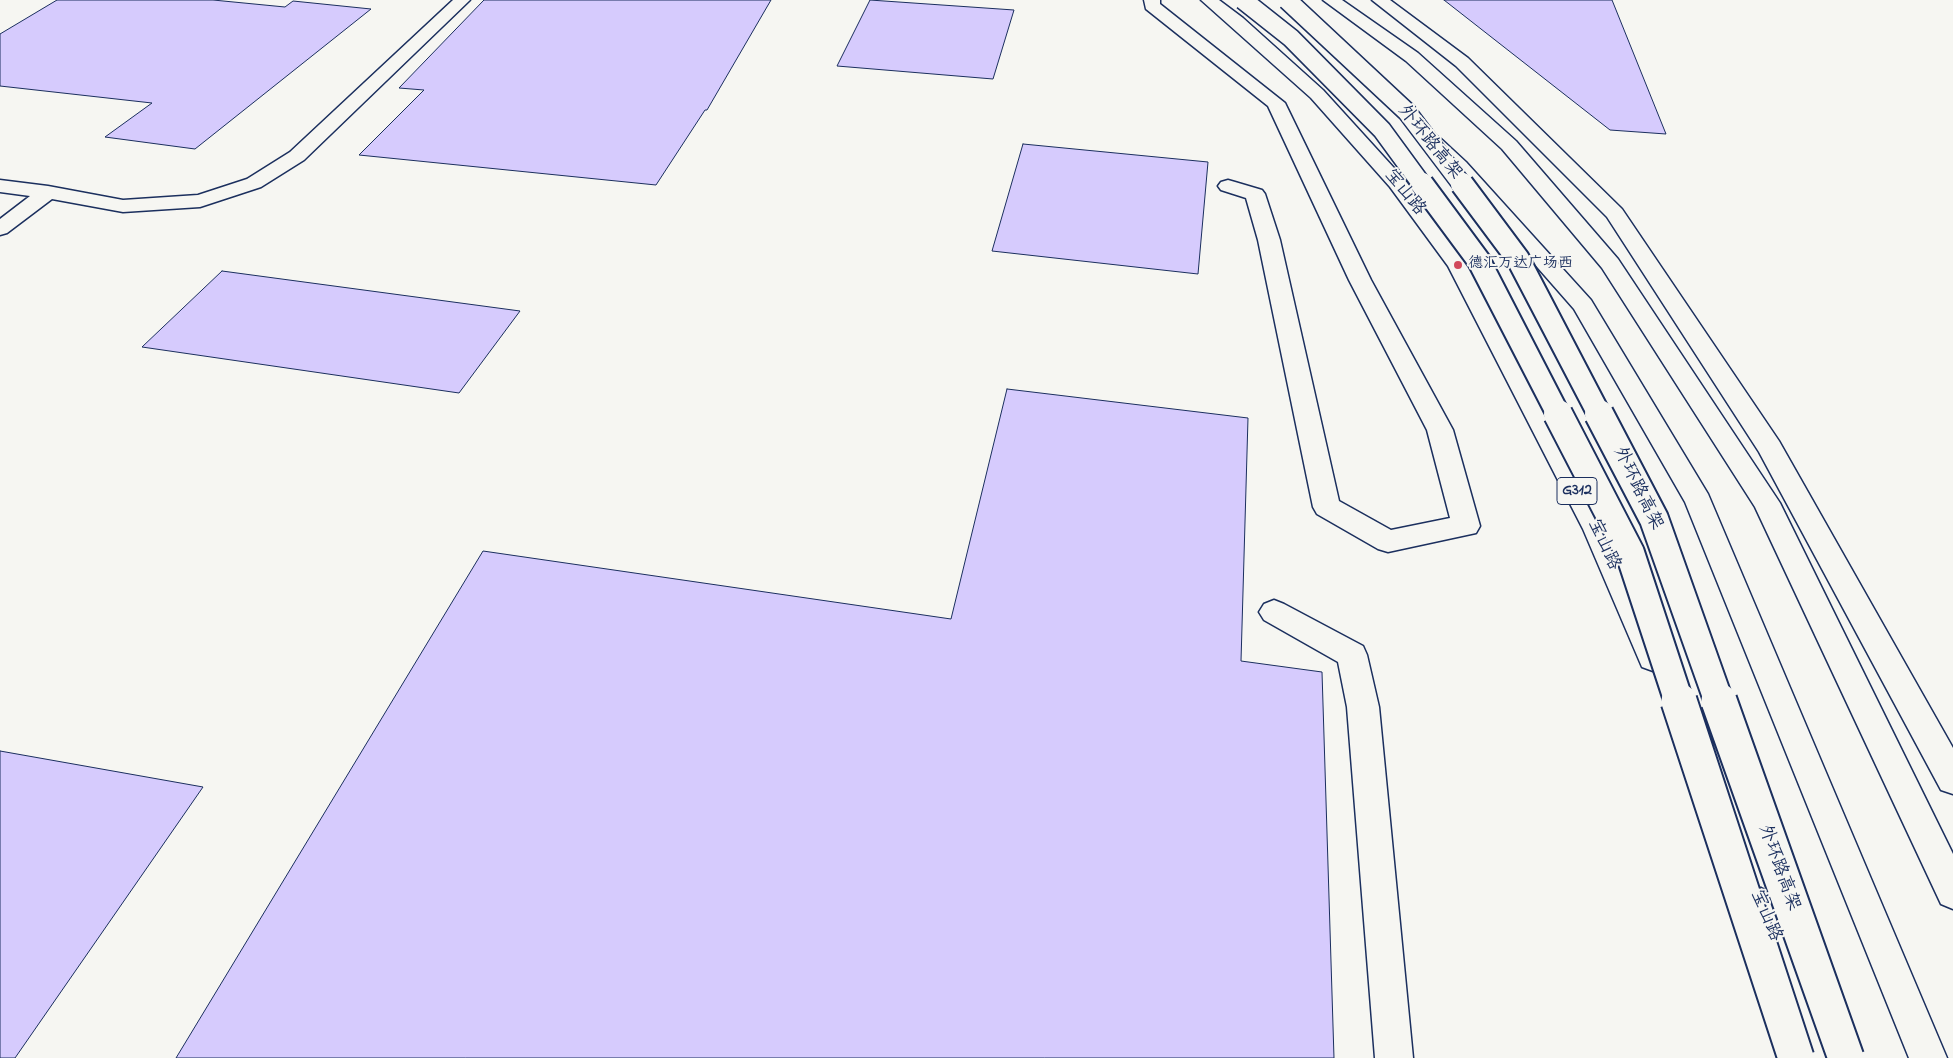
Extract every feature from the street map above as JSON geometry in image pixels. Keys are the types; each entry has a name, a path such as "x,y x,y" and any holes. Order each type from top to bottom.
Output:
{"main road":[{"path":"0,186 48,192 123,206 200,201 254,184 297,156 462,0"},
{"path":"1152,0 1152,6 1276,103 1360,280 1440,430 1466,526 1388,541 1327,507 1269,240 1258,203 1255,194 1228,186"},
{"name":"宝山路","path":"1209,0 1238,22 1317,94 1397,183 1458,266 1597,529 1827,1058"},
{"name":"外环路高架","path":"1243,0 1290,38 1382,130 1480,261 1630,552 1796,1058"},
{"path":"1276,0 1459,166 1583,305 1698,501 1928,1058"},
{"name":"外环路高架","path":"1287,0 1407,112 1518,259 1654,519 1846,1058"},
{"path":"1331,0 1412,57 1509,145 1610,264 1767,503 1953,892"},
{"path":"1380,0 1462,62 1615,213 1770,448 1953,778"},
{"path":"0,229 48,192"},
{"path":"1274,612 1352,655 1363,707 1394,1058"}],"building":[{"path":"57,0 213,0 285,7 293,1 371,9 195,149 105,137 152,103 0,86 0,34"},
{"path":"484,0 771,0 707,110 705,110 656,185 359,155 424,90 399,88"},
{"path":"870,0 1014,10 993,79 837,66"},
{"path":"1444,0 1612,0 1666,134 1610,130"},
{"path":"1023,144 1208,162 1198,274 992,251"},
{"path":"222,271 520,311 459,393 142,347"},
{"path":"1007,389 1248,418 1241,661 1322,672 1334,1058 176,1058 483,551 951,619"},
{"path":"0,751 203,787 15,1058 0,1058"}],"place":[{"name":"德汇万达广场西","path":"1458,265"}]}
